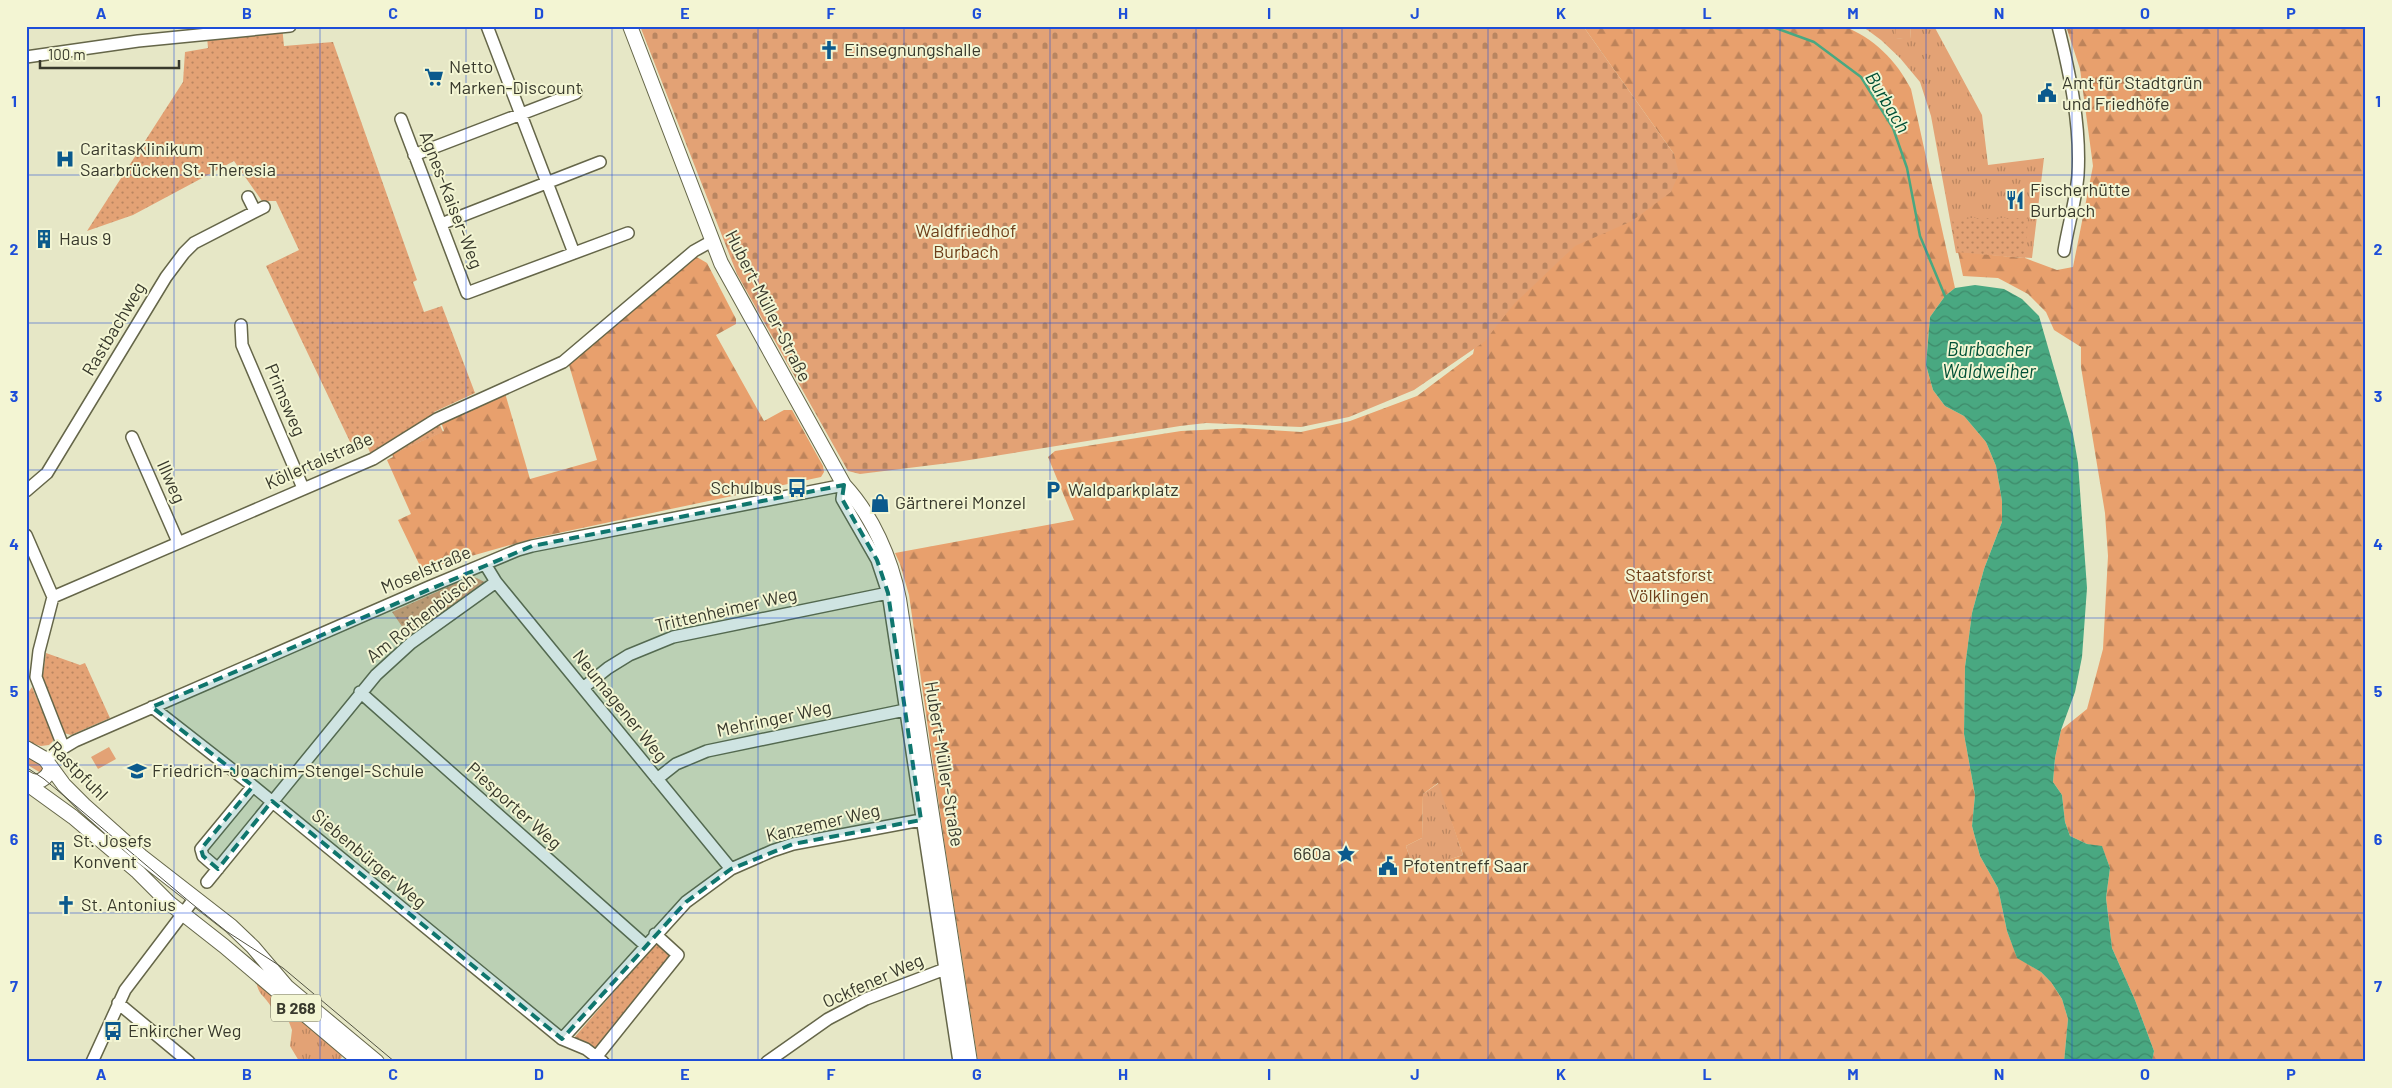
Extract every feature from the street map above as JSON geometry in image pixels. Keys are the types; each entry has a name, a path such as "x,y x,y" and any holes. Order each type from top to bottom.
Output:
{"main road":[{"name":"Hubert-Müller-Straße","path":"630,26 712,241 727,274 844,484 854,497 881,543 897,588 970,1062"},
{"name":"Rastpfuhl","path":"26,748 48,763 64,785 141,856 194,898"},
{"path":"26,778 32,782 48,775 48,763"},
{"name":"Rastpfuhl","path":"26,784 73,817 183,913"},
{"name":"B 268","path":"194,898 244,937 290,989 377,1062"},
{"name":"B 268","path":"183,913 361,1062"},
{"name":"B 268","path":"232,953 246,957 265,971 271,968"}],"street":[{"path":"487,26 519,115 574,253 628,233"},
{"path":"2058,26 2065,55 2079,155 2078,178 2064,251"},
{"path":"26,57 207,33 286,27"},
{"path":"414,155 576,93"},
{"name":"Agnes-Kaiser-Weg","path":"401,119 467,292 574,253"},
{"path":"441,224 600,162"},
{"name":"Rastbachweg","path":"26,491 47,473 166,277 184,253 207,235 260,209 248,197"},
{"name":"Köllertalstraße","path":"53,596 373,459 437,420 563,362 694,251 712,241"},
{"name":"Primsweg","path":"241,325 242,345 303,488"},
{"name":"Illweg","path":"132,437 178,542"},
{"name":"Moselstraße","path":"48,763 63,746 485,564 532,546 844,484"},
{"name":"Hubert-Müller-Straße","path":"844,484 841,495 843,501 877,560 888,594 959,1062"},
{"path":"26,535 53,596 38,658 36,678 63,746"},
{"name":"Neumagener Weg","path":"485,564 496,582 731,869"},
{"name":"Am Rothenbüsch","path":"207,882 360,692 395,656 496,582"},
{"name":"Trittenheimer Weg","path":"583,688 608,668 629,655 673,637 888,594"},
{"name":"Piesporter Weg","path":"360,692 645,946"},
{"name":"Siebenbürger Weg","path":"152,707 272,801 562,1039 586,1049 600,1059"},
{"name":"Mehringer Weg","path":"657,779 676,764 706,751 905,710"},
{"path":"218,869 203,856 201,849 253,786"},
{"name":"Kanzemer Weg","path":"562,1039 655,934 686,902 731,869 765,853 794,844 921,820"},
{"path":"92,1062 118,1003 138,972 194,898"},
{"path":"600,1059 678,955 655,934"},
{"name":"Ockfener Weg","path":"767,1062 828,1019 866,999 946,969"},
{"path":"118,1003 189,1062"}],"highlighted area":[{"path":"844,485 842,499 877,560 888,593 921,820 793,844 731,869 686,902 562,1039 272,801 218,869 203,856 201,849 253,786 152,707 532,546"}],"green space":[{"path":"206,26 282,26 284,46 333,42 417,280 413,282 424,312 442,306 475,393 434,412 443,432 374,462 366,443 353,448 266,266 299,250 276,201 262,201 234,161 133,215 87,231 183,82 185,52 208,48"},
{"name":"Waldfriedhof Burbach","path":"640,26 1583,26 1674,154 1679,173 1671,192 1632,221 1575,246 1514,304 1484,342 1414,390 1349,417 1301,427 1206,423 1180,426 957,462 860,474 848,471 737,274"},
{"name":"Staatsforst Völklingen","path":"1583,26 1843,26 1865,37 1883,51 1905,78 1911,89 1955,288 1945,296 1930,317 1926,365 1933,390 1945,406 1964,416 1986,442 1996,466 2002,501 2002,522 1984,569 1972,613 1965,667 1964,734 1975,795 1972,826 1980,856 1998,888 2007,931 2017,957 2041,972 2051,982 2062,999 2068,1019 2064,1062 978,1062 909,595 895,553 1074,520 1048,457 1055,451 1181,431 1240,428 1301,432 1350,421 1417,396 1473,354 1475,345 1491,315 1674,154","holes":["1438,783 1463,855 1414,871 1406,846 1422,838 1423,794"]},
{"path":"1862,26 1896,26 1896,38 1910,39 1911,26 1934,26 1982,115 1988,165 2044,158 2032,258 1956,253 1931,116 1920,82 1900,58 1881,40"},
{"path":"1896,26 1911,26 1910,40 1896,38"},
{"path":"2066,26 2366,26 2366,1062 2152,1062 2154,1051 2135,1000 2112,948 2106,898 2110,868 2102,847 2087,844 2070,836 2065,822 2062,795 2053,782 2055,758 2061,730 2087,709 2103,649 2108,556 2105,513 2081,367 2081,347 2054,330 2046,312 2028,294 1998,278 1963,276 1958,252 2025,258 2057,270 2073,267 2093,166 2080,69"},
{"path":"1970,218 2028,218 2025,258 1958,252 1952,220"},
{"path":"695,256 707,263 736,319 736,324 716,335 764,421 784,410 792,410 823,466 824,472 821,477 535,538 422,570 398,520 411,514 387,460 393,457 392,454 444,431 441,422 505,393 530,479 597,460 569,365"},
{"path":"472,576 487,583 410,638 392,612"},
{"path":"46,653 80,665 85,663 110,718 71,735 64,733 42,682"},
{"path":"32,687 53,736 53,741 49,745 41,746 26,742 26,696"},
{"path":"109,747 116,759 98,769 91,757"},
{"path":"26,752 38,758 44,768 41,773 26,764"},
{"path":"1439,783 1463,855 1414,871 1406,846 1422,838 1423,794"},
{"path":"660,939 678,955 601,1051 573,1039"},
{"path":"256,981 338,1051 342,1057 338,1062 299,1061 290,1046 292,1030 289,1022 276,1017 260,992"}],"water":[{"name":"Burbacher Waldweiher","path":"1975,285 2004,289 2022,299 2039,316 2073,434 2078,463 2087,588 2082,657 2075,692 2061,730 2055,758 2053,782 2062,795 2065,822 2070,836 2087,844 2102,846 2110,868 2106,898 2112,948 2135,1000 2154,1051 2152,1062 2064,1062 2068,1019 2062,999 2051,982 2041,972 2017,958 2007,931 1998,888 1980,856 1972,826 1975,795 1964,734 1965,667 1972,613 1984,569 2002,522 2002,501 1996,466 1986,442 1964,416 1945,406 1933,390 1926,365 1930,317 1945,296 1955,288"}],"waterway":[{"name":"Burbach","path":"1770,26 1814,42 1861,77 1893,128 1907,168 1920,236 1945,296"}],"tram line":[{"path":"26,767 44,779 226,931 283,968 395,1062"}],"place":[{"name":"Einsegnungshalle","path":"829,50"},
{"name":"Netto Marken-Discount","path":"434,77"},
{"name":"Amt für Stadtgrün und Friedhöfe","path":"2047,93"},
{"name":"CaritasKlinikum Saarbrücken St. Theresia","path":"65,159"},
{"name":"Fischerhütte Burbach","path":"2015,200"},
{"name":"Haus 9","path":"44,239"},
{"name":"Schulbus","path":"797,488"},
{"name":"Waldparkplatz","path":"1053,490"},
{"name":"Gärtnerei Monzel","path":"880,503"},
{"name":"Friedrich-Joachim-Stengel-Schule","path":"137,771"},
{"name":"St. Josefs Konvent","path":"58,851"},
{"name":"660a","path":"1346,854"},
{"name":"Pfotentreff Saar","path":"1388,866"},
{"name":"St. Antonius","path":"66,905"},
{"name":"Enkircher Weg","path":"113,1031"}]}
